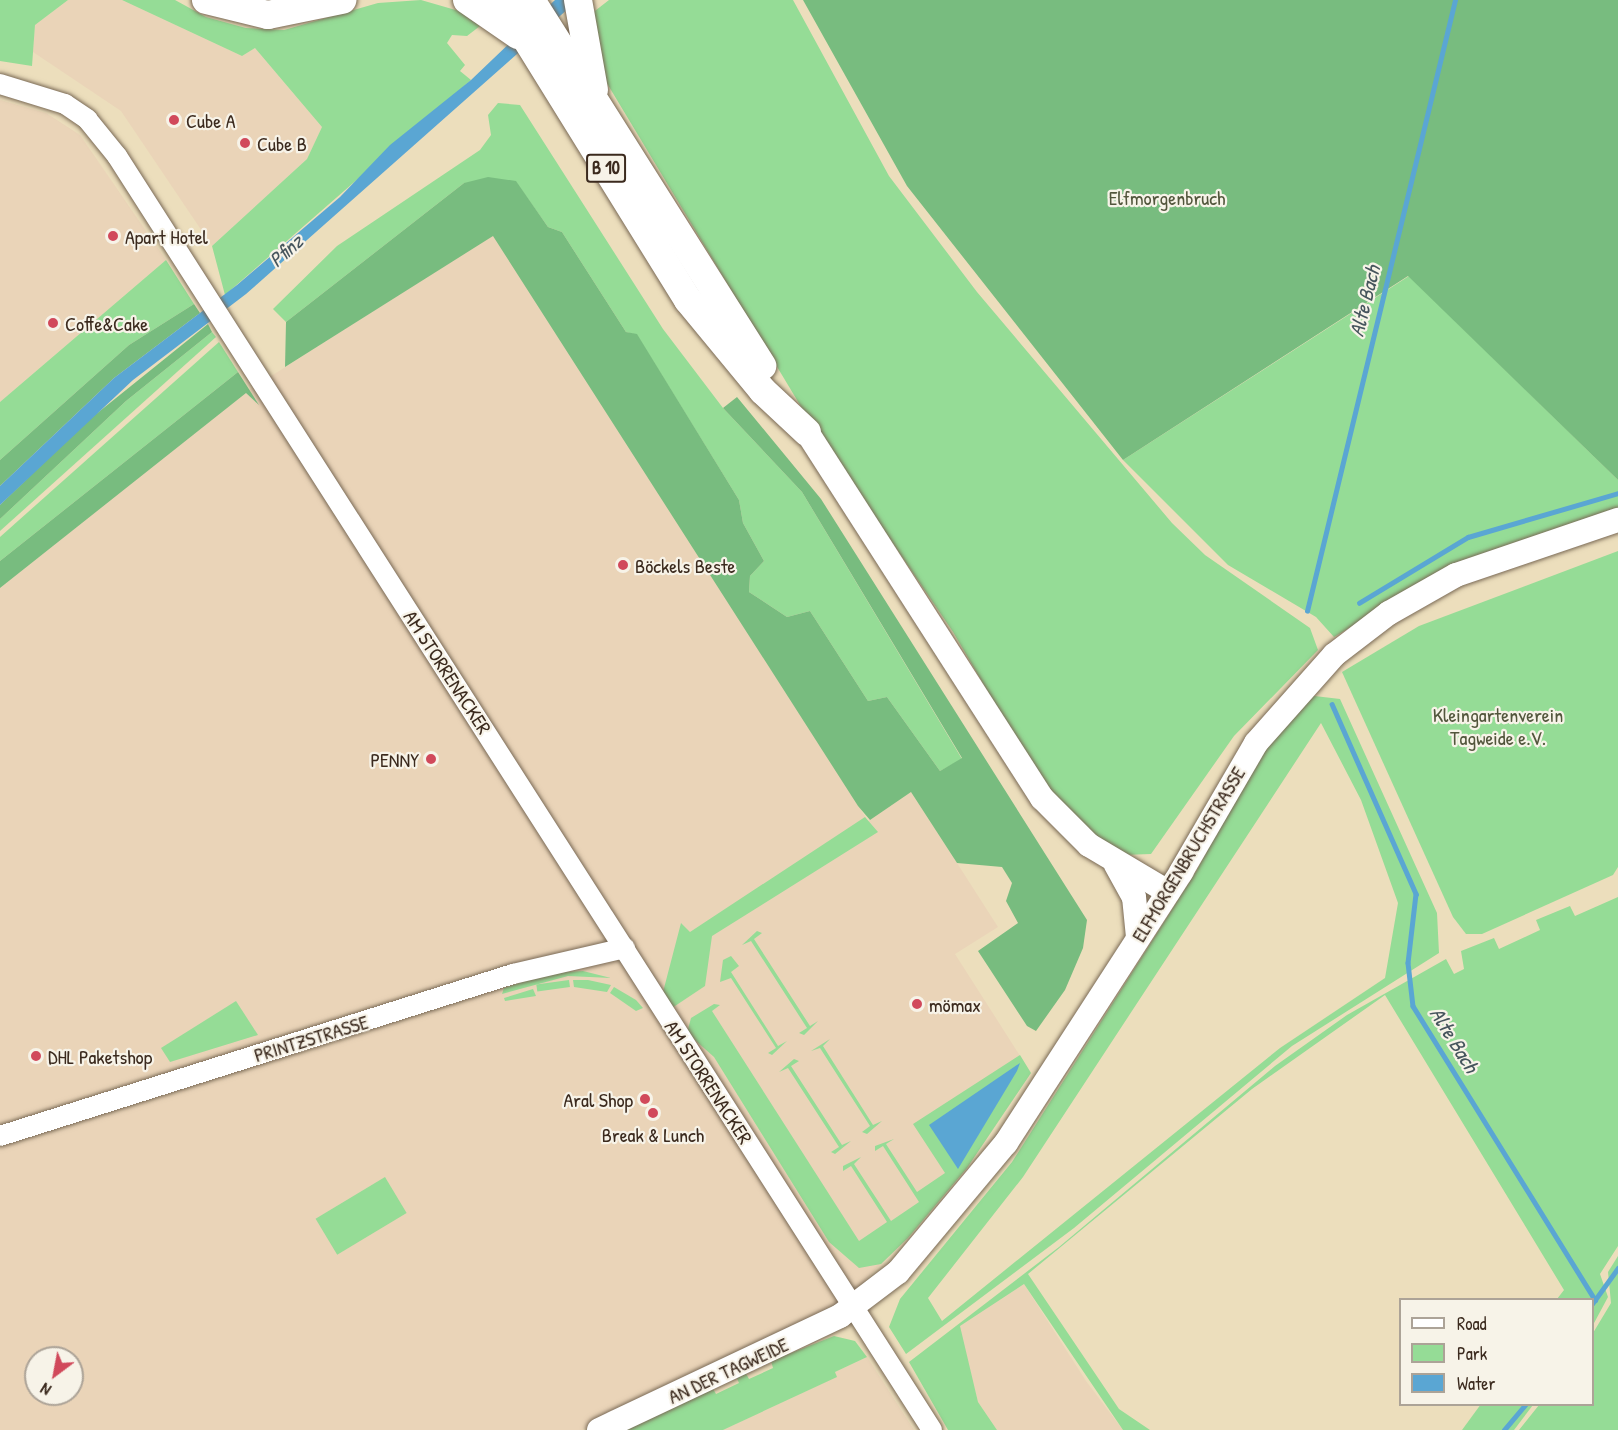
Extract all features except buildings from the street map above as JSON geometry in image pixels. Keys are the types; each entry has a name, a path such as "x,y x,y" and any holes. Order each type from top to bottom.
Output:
{"highway":[{"path":"206,0 268,15 342,0"},
{"path":"467,0 508,6"},
{"path":"562,51 578,0"},
{"name":"B 10","path":"508,6 529,44 562,51"},
{"name":"B 10","path":"508,6 593,74 594,104 714,295 807,432"},
{"name":"B 10","path":"562,51 668,269 725,347 807,432"}],"main road":[{"path":"807,432 878,535 1023,772 1071,830 1115,863 1168,892"},
{"name":"ELFMORGENBRUCHSTRASSE","path":"856,1308 898,1272 986,1170 1168,892 1256,742 1334,655 1389,613 1456,575 1618,520"},
{"path":"1115,863 1134,897 1138,937"},
{"name":"AN DER TAGWEIDE","path":"598,1430 856,1308"}],"street":[{"name":"AM STORRENACKER","path":"0,84 65,104 100,132 856,1308 932,1430"},
{"name":"PRINTZSTRASSE","path":"0,1136 513,974 625,948"}],"shaded area":[{"path":"68,0 122,0 242,56 255,48 322,127 307,159 212,246 121,111 33,52 35,25"},
{"path":"0,100 46,113 80,135 166,260 0,402"},
{"path":"493,235 868,821 911,792 957,863 998,927 955,954 1031,1073 967,1168 838,1311 582,1430 0,1430 0,588 246,392"},
{"path":"1024,1284 1086,1381 1123,1430 997,1430 978,1402 959,1326"},
{"path":"867,1357 914,1430 723,1430 836,1377 835,1372"}],"green space":[{"path":"0,0 68,0 35,25 32,66 0,61"},
{"path":"122,0 175,0 206,17 246,28 284,30 378,3 421,0 459,11 480,26 467,36 452,35 447,43 465,65 460,71 471,80 225,295 212,246 307,159 322,127 255,48 242,56"},
{"path":"609,0 793,0 889,176 977,292 1172,523 1205,555 1310,628 1318,650 1234,736 1151,854 1123,855 1087,831 1039,779 953,632 806,415 599,70 591,14"},
{"name":"Elfmorgenbruch","path":"803,0 1618,0 1618,480 1408,276 1123,460 907,186"},
{"path":"498,103 520,105 663,329 723,408 802,492 962,759 940,771 887,697 868,701 810,611 787,617 749,592 750,576 764,561 743,523 739,500 637,335 626,332 562,232 548,227 516,182 464,183 286,322 273,309 337,246 480,150 491,135 488,115"},
{"path":"488,177 516,181 548,227 562,232 626,332 637,334 739,500 743,523 764,561 750,576 749,592 787,617 810,611 868,701 887,697 940,771 962,758 802,492 723,408 737,397 821,499 1087,920 1083,948 1065,990 1036,1031 1027,1026 978,951 1018,923 1006,901 1012,883 1002,867 957,863 911,792 870,820 858,806 493,236 285,367 286,322 464,183"},
{"path":"166,260 194,304 129,345 0,460 0,402"},
{"path":"1409,276 1618,480 1618,508 1445,571 1334,637 1316,617 1228,565 1123,460"},
{"path":"194,304 200,313 114,378 0,486 0,460 129,345"},
{"path":"208,324 212,332 126,401 0,519 0,505 85,423"},
{"path":"212,332 216,337 0,531 0,519 126,401"},
{"path":"219,342 238,372 0,561 0,537"},
{"path":"238,372 259,405 246,393 0,588 0,561"},
{"name":"Kleingartenverein Tagweide e.V.","path":"1618,551 1618,867 1613,875 1482,934 1466,934 1453,917 1342,672 1419,626"},
{"path":"1306,695 1340,699 1437,913 1439,953 1292,1046 1074,1228 906,1354 889,1327 900,1299 1012,1162 1197,870 1254,762","holes":["1321,723 1361,800 1398,903 1385,978 1280,1048 942,1321 928,1298 1023,1177"]},
{"path":"865,817 878,832 712,936 705,986 672,1008 663,992 681,923 690,932"},
{"path":"1618,897 1618,1246 1600,1274 1608,1297 1594,1323 1594,1298 1558,1298 1564,1290 1385,995 1252,1089 1028,1274 1119,1409 1150,1430 1123,1430 1024,1284 960,1326 978,1402 997,1430 948,1430 909,1362 1059,1247 1275,1066 1347,1015 1446,959 1454,974 1464,969 1461,951 1494,938 1499,949 1540,930 1536,920 1570,906 1575,916"},
{"path":"757,931 762,933 754,939 810,1026 818,1021 804,1035 799,1033 807,1028 751,941 742,945"},
{"path":"731,956 739,966 731,972 778,1046 787,1041 772,1055 768,1053 776,1048 731,978 720,982 723,960"},
{"path":"583,971 611,978 568,976 502,994 504,988 549,973"},
{"path":"569,980 570,987 537,992 536,985"},
{"path":"573,980 588,980 611,985 607,992 574,987"},
{"path":"614,987 636,1000 643,1008 636,1011 610,993"},
{"path":"533,989 536,996 505,1001 504,998"},
{"path":"236,1001 258,1035 170,1062 161,1048"},
{"path":"714,1004 720,1005 712,1011 859,1241 887,1222 851,1166 843,1171 843,1166 861,1157 854,1164 891,1221 919,1202 883,1146 875,1151 875,1146 894,1139 886,1144 917,1192 945,1173 913,1124 1020,1055 1031,1073 967,1168 908,1238 881,1264 859,1268 829,1242 714,1057 687,1033 691,1018"},
{"path":"830,1039 823,1046 873,1125 882,1121 867,1134 862,1132 870,1126 820,1048 811,1051"},
{"path":"794,1059 799,1061 791,1066 842,1145 851,1141 835,1154 831,1152 839,1147 788,1068 779,1072"},
{"path":"385,1177 407,1213 337,1255 316,1219"},
{"path":"1618,1256 1618,1430 1519,1430 1538,1406 1594,1406 1594,1331 1611,1303 1608,1272"},
{"path":"834,1336 855,1341 867,1357 835,1372 837,1377 723,1430 615,1430 707,1392 711,1385 716,1394 739,1383 735,1374 744,1370 749,1379 773,1368 771,1361"},
{"path":"1480,1406 1532,1406 1514,1430 1462,1430"}],"water":[{"name":"Pfinz","path":"555,0 578,0 246,294 133,380 0,505 0,486 114,378 237,285 340,197 390,145 471,80"},
{"path":"1020,1063 1017,1071 958,1169 929,1125"}],"waterway":[{"name":"Alte Bach","path":"1307,611 1455,0"},
{"path":"1359,603 1468,537 1618,493"},
{"name":"Alte Bach","path":"1332,704 1416,894 1408,963 1413,1006 1594,1298"},
{"path":"1594,1301 1618,1268"},
{"name":"Alte Bach","path":"1504,1430 1524,1406"}],"place":[{"name":"Cube A","path":"174,120"},
{"name":"Cube B","path":"245,143"},
{"name":"Apart Hotel","path":"113,236"},
{"name":"Coffe&Cake","path":"53,323"},
{"name":"Böckels Beste","path":"623,565"},
{"name":"PENNY","path":"431,759"},
{"name":"mömax","path":"917,1004"},
{"name":"DHL Paketshop","path":"36,1056"},
{"name":"Aral Shop","path":"645,1099"},
{"name":"Break & Lunch","path":"653,1113"}]}
